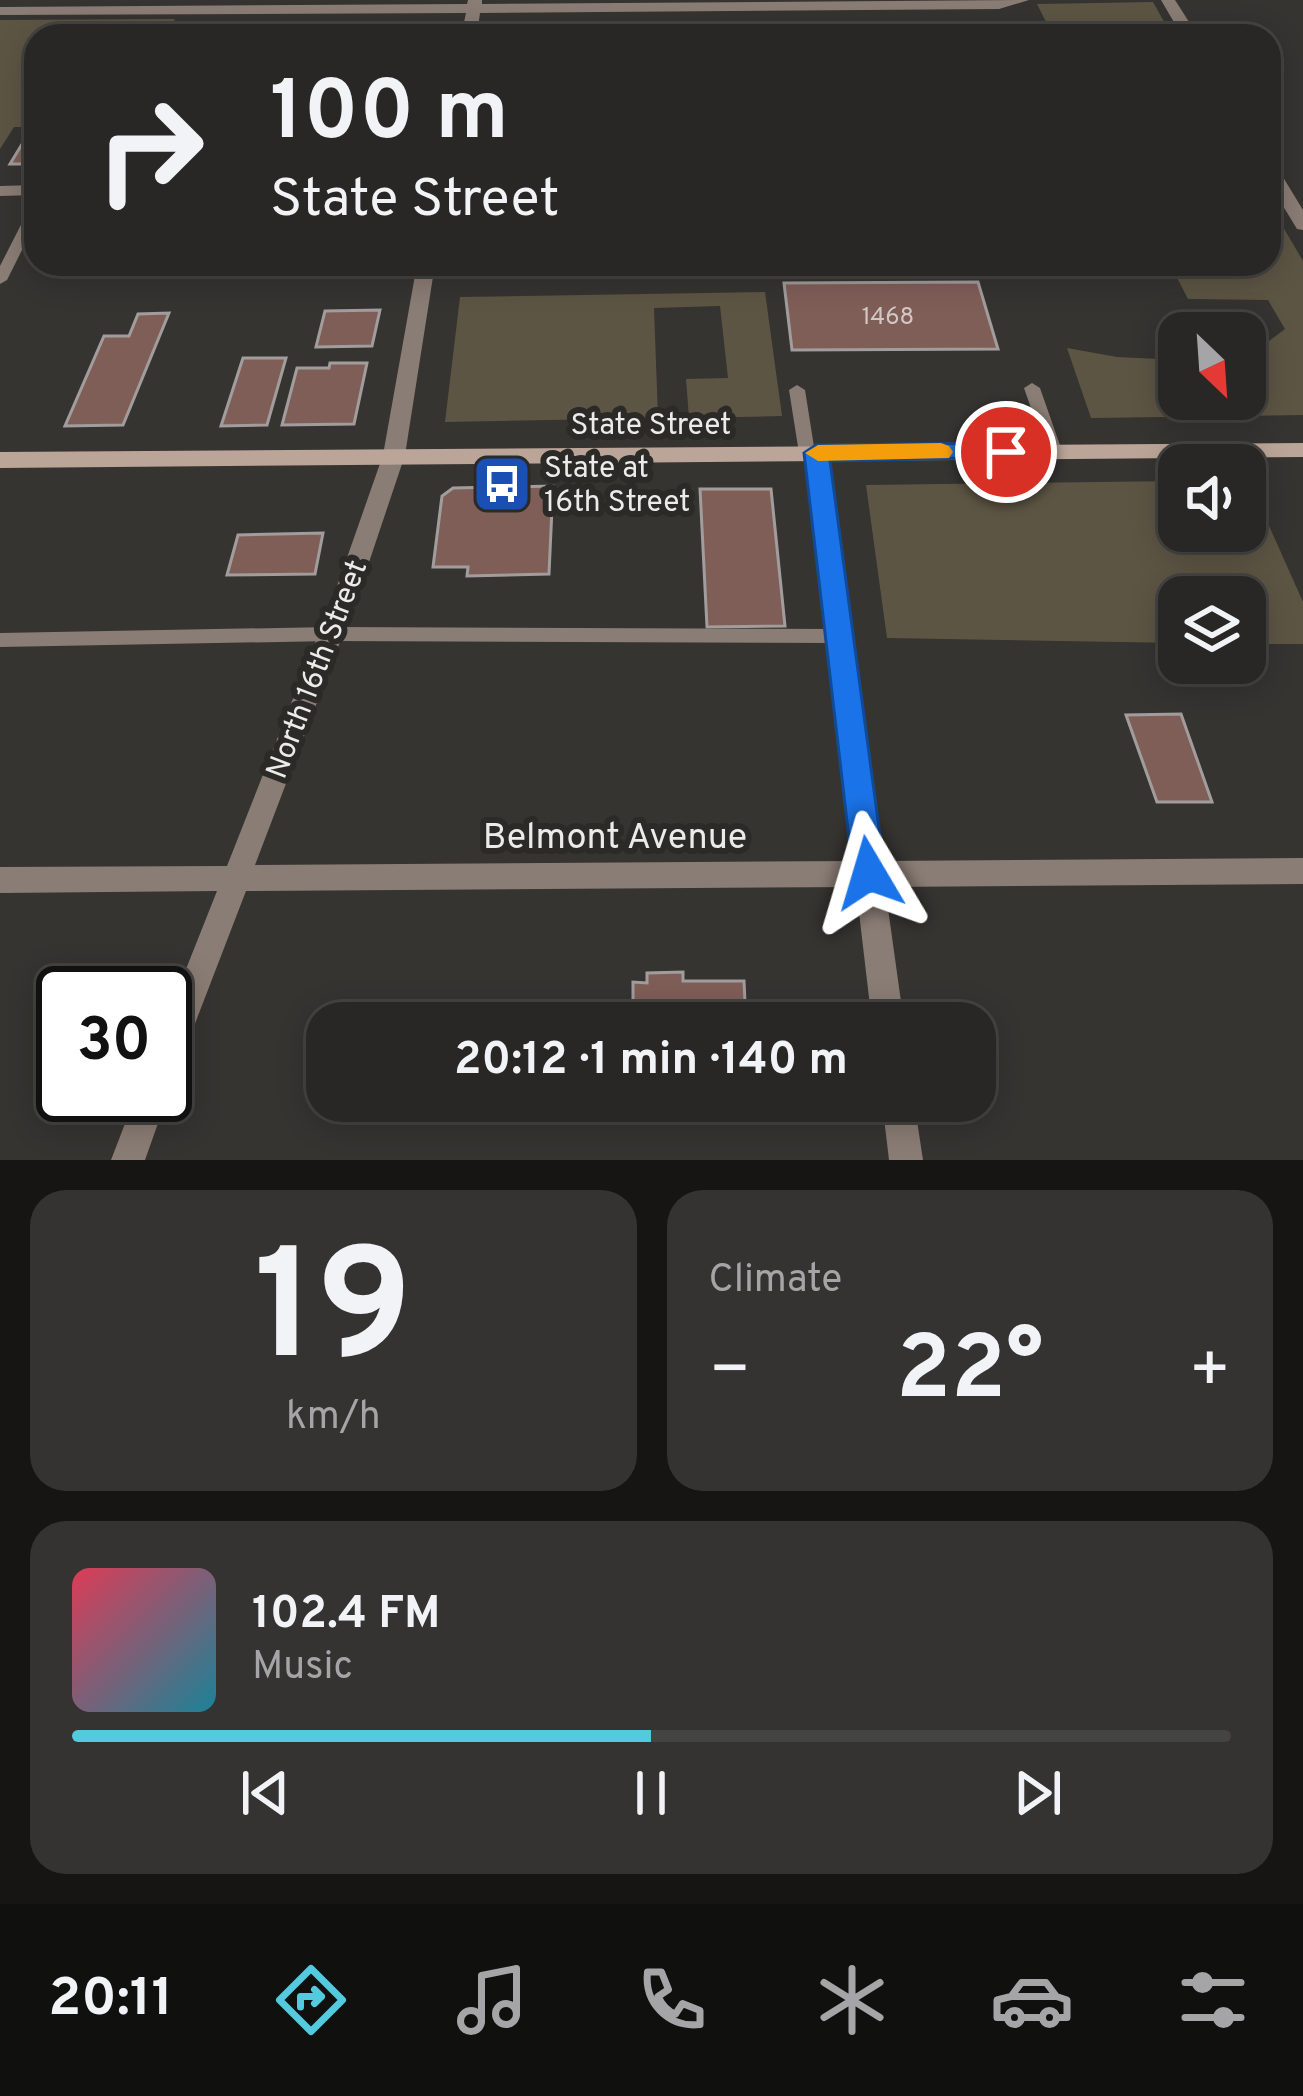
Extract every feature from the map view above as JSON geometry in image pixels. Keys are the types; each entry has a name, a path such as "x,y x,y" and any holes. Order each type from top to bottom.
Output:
{"main road":[{"name":"State Street","path":"0,460 1303,450"}],"street":[{"path":"0,11 1021,2"},
{"path":"1281,188 1303,225"},
{"name":"North 16th Street","path":"192,991 331,634 394,455 424,276"},
{"path":"811,453 885,1002"},
{"name":"Belmont Avenue","path":"0,880 1303,871"},
{"path":"128,1160 142,1122"},
{"path":"900,1122 905,1160"}],"lane":[{"path":"0,280 24,232"},
{"path":"1032,388 1054,451"},
{"path":"797,390 811,453"},
{"path":"0,640 331,634 839,636"}],"shaded area":[{"path":"1153,2 1165,24 1047,24 1037,4"},
{"path":"175,19 173,24 24,24 24,127 14,127 0,149 0,20"},
{"path":"1281,223 1303,261 1303,415 1266,416 1266,343 1285,329 1268,300 1188,299 1176,276 1281,276"},
{"path":"765,292 782,416 689,418 686,379 728,378 720,306 654,308 658,418 445,422 460,297"},
{"path":"1067,348 1158,359 1158,417 1091,418"},
{"path":"1158,481 1158,552 1266,552 1266,519 1303,602 1303,644 1266,644 1266,576 1158,576 1158,643 887,638 866,485"}],"building":[{"path":"24,141 24,164 10,164"},
{"path":"978,282 998,349 792,350 784,283"},
{"path":"380,310 372,346 316,347 325,311"},
{"path":"169,313 123,425 65,426 104,336 129,336 138,314"},
{"path":"243,358 286,358 267,425 221,426"},
{"path":"330,363 367,363 354,424 282,425 297,368 329,368"},
{"path":"553,486 549,574 467,576 468,567 433,567 442,496 453,488"},
{"path":"700,489 771,489 785,626 707,627"},
{"path":"323,533 315,574 227,575 238,535"},
{"path":"1181,714 1212,802 1157,802 1126,715"},
{"path":"683,972 683,981 744,981 745,1002 633,1002 633,982 647,983 647,973"}],"slow traffic":[{"path":"818,453 941,452"}],"place":[{"name":"State at 16th Street","path":"502,484"}],"route":[{"path":"869,873 816,453 1006,452"}]}
